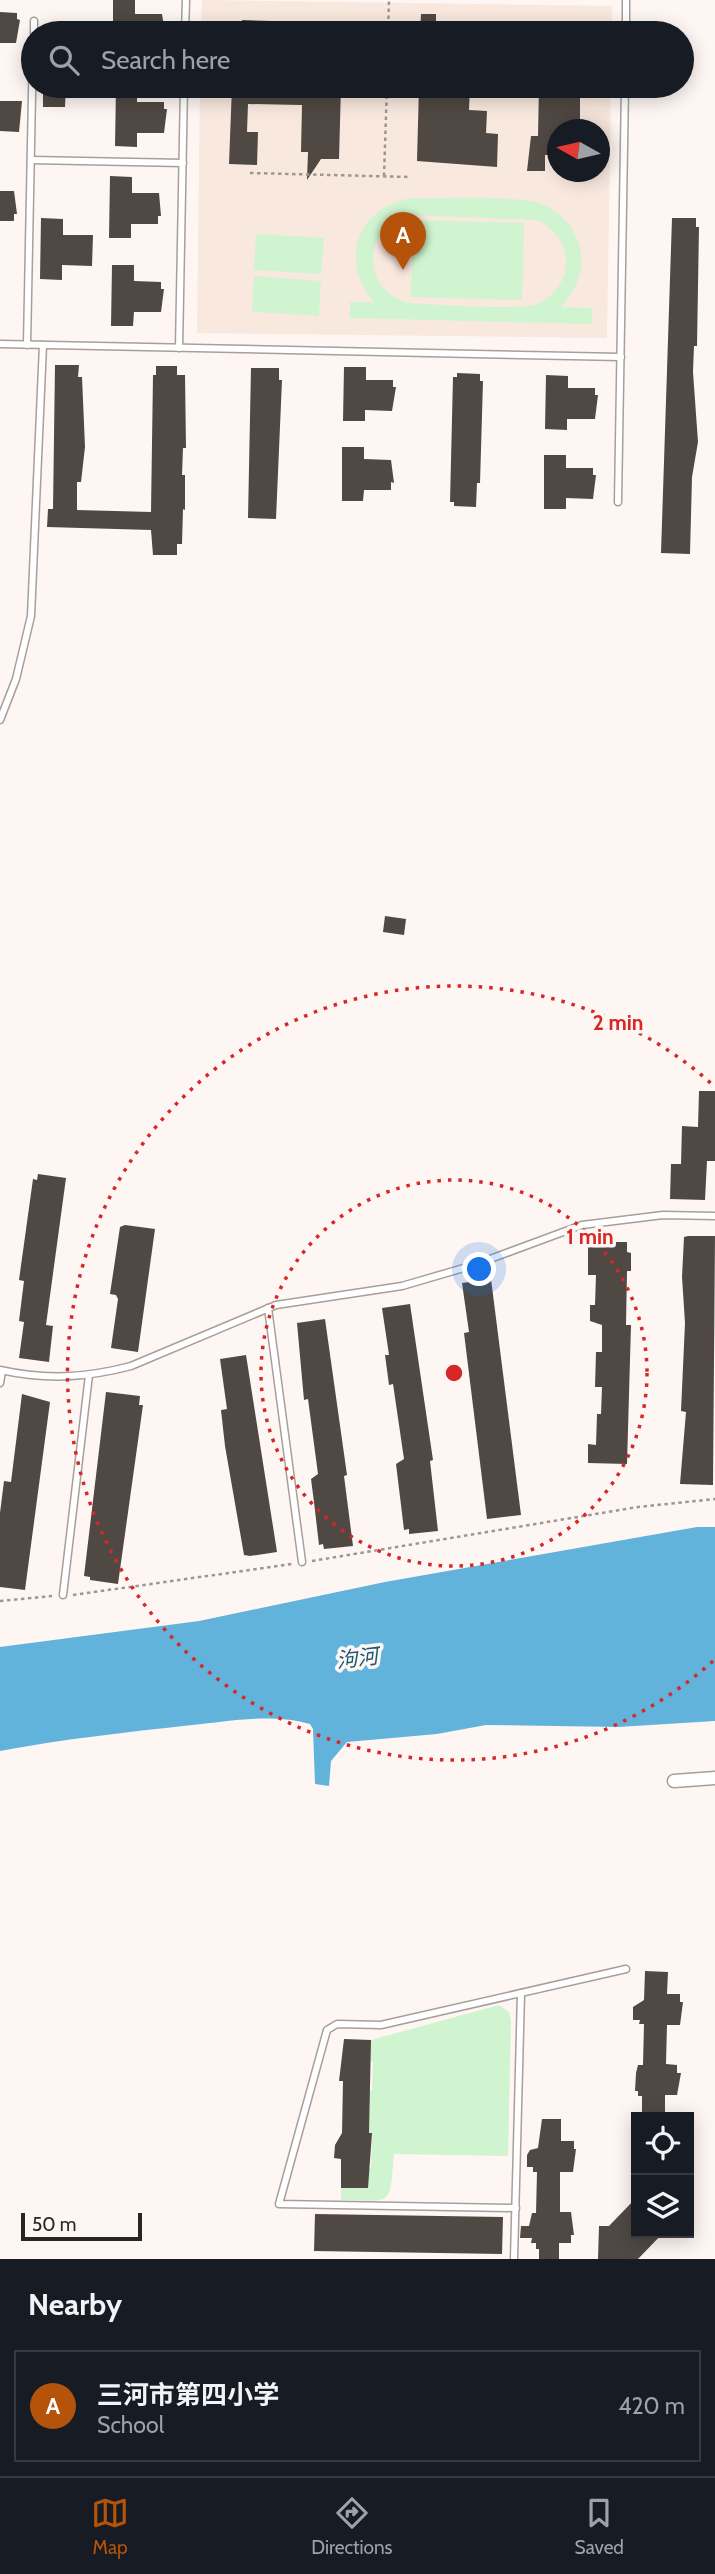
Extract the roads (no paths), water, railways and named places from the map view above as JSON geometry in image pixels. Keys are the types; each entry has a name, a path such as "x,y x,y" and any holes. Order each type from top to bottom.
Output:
{"street":[{"path":"674,1782 715,1778"}],"lane":[{"path":"185,21 186,0"},
{"path":"626,0 626,21"},
{"path":"27,345 32,98"},
{"path":"179,348 184,98"},
{"path":"618,502 625,98"},
{"path":"31,160 183,163"},
{"path":"0,344 621,357"},
{"path":"0,720 16,679 31,616 43,345"},
{"path":"0,1384 1,1371 46,1378 89,1375 131,1366 268,1308 402,1286 601,1221 663,1215 715,1216"},
{"path":"268,1308 302,1562"},
{"path":"63,1595 89,1375"},
{"path":"516,2208 279,2204 327,2030 337,2024 381,2025 626,1969"},
{"path":"514,2259 521,1993"}],"water":[{"name":"泃河","path":"697,1527 715,1527 715,1721 618,1727 486,1725 437,1734 347,1742 331,1761 329,1786 315,1784 313,1729 310,1724 282,1719 236,1720 144,1730 0,1751 0,1647 199,1621 385,1582"}],"place":[{"name":"三河市第四小学","path":"403,270"}]}
